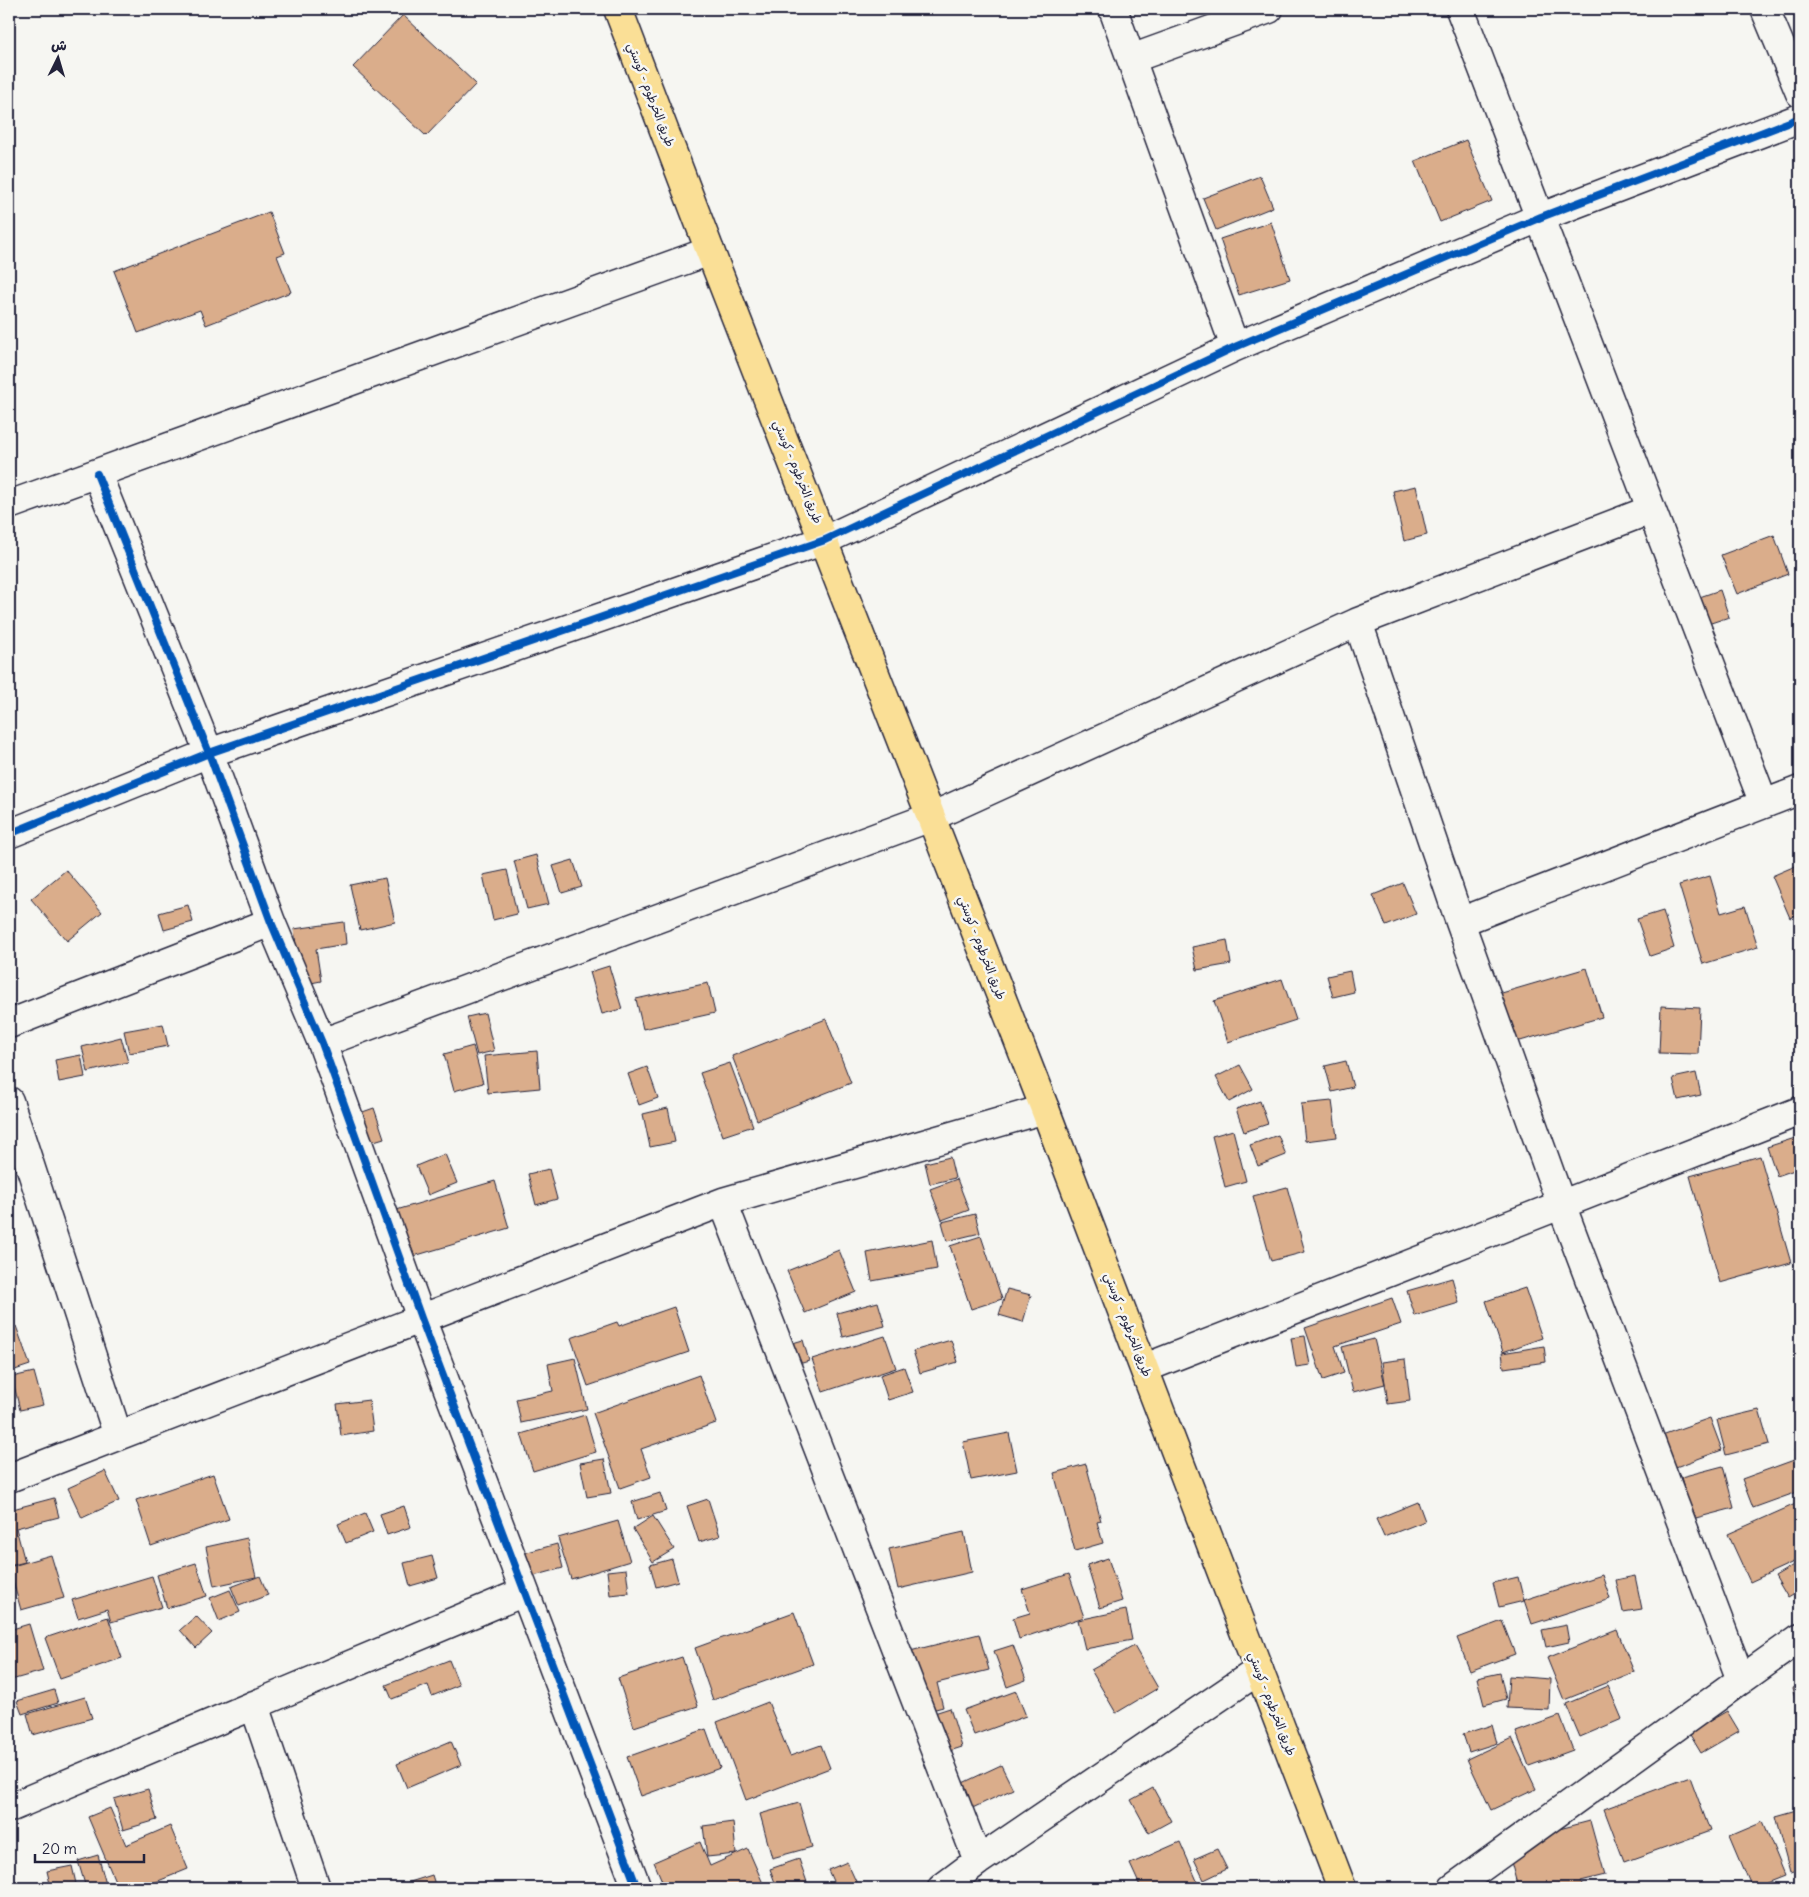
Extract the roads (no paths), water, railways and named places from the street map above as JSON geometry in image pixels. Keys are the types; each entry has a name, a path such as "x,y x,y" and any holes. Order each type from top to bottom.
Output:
{"highway":[{"name":"طريق الخرطوم - كوستي","path":"618,9 710,251 825,540 1045,1108 1342,1888"}],"street":[{"path":"1113,9 1234,347"},
{"path":"1131,59 1269,9"},
{"path":"1460,9 1541,216 1650,510 1764,804"},
{"path":"1765,9 1800,93"},
{"path":"9,834 209,753 825,540 1234,347 1541,216 1800,118"},
{"path":"9,505 710,251"},
{"path":"97,474 209,753 271,922 322,1043 421,1318 636,1888"},
{"path":"322,1043 931,817 1358,622 1650,510"},
{"path":"1358,622 1460,922 1561,1204 1740,1680"},
{"path":"1460,922 1800,790"},
{"path":"9,1024 271,922"},
{"path":"9,1101 17,1153 118,1436"},
{"path":"9,1478 723,1202 1045,1108"},
{"path":"1145,1368 1800,1111"},
{"path":"723,1202 978,1861"},
{"path":"9,1808 524,1592"},
{"path":"1454,1888 1800,1638"},
{"path":"942,1888 978,1861 1259,1670"},
{"path":"254,1705 316,1888"}]}
